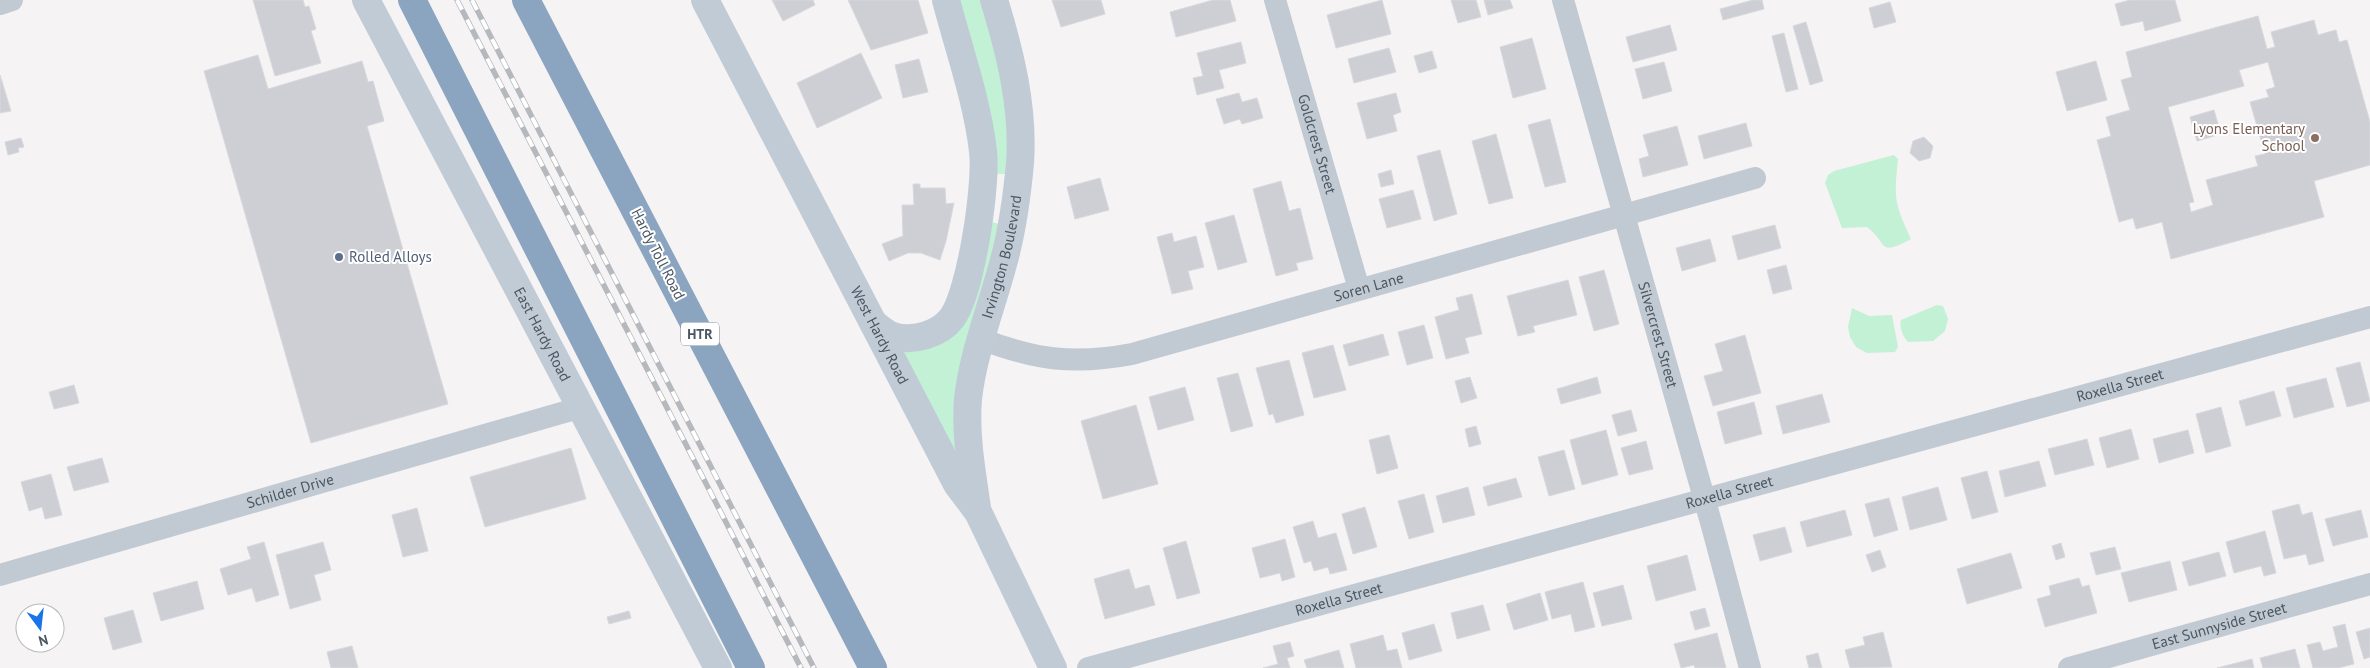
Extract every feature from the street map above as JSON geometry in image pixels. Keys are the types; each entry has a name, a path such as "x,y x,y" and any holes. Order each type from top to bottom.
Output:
{"highway":[{"path":"412,0 751,668"},
{"name":"Hardy Toll Road","path":"526,0 873,668"}],"main road":[{"name":"East Hardy Road","path":"366,0 718,668"},
{"name":"West Hardy Road","path":"705,0 956,484 978,512 1053,668"},
{"name":"Irvington Boulevard","path":"874,324 891,335 914,338 936,330 952,318 970,269 982,190 981,144 971,92 946,0"},
{"name":"Irvington Boulevard","path":"978,512 968,432 968,400 981,339 1004,262 1020,162 1019,121 1011,57 994,0"},
{"path":"982,190 1016,194"}],"street":[{"path":"0,4 12,0"},
{"name":"Goldcrest Street","path":"1275,0 1358,289"},
{"name":"Silvercrest Street","path":"1563,0 1625,215 1750,668"},
{"name":"Soren Lane","path":"981,339 1007,349 1035,356 1068,361 1101,360 1141,351 1755,178"},
{"name":"Roxella Street","path":"1088,668 2370,317"},
{"name":"Schilder Drive","path":"0,574 582,407"},
{"name":"East Sunnyside Street","path":"2069,668 2370,584"}],"green space":[{"path":"958,0 984,0 999,58 1008,124 1006,174 995,174"},
{"path":"1894,155 1898,159 1896,192 1898,208 1911,239 1888,248 1867,227 1842,228 1825,183 1828,175 1834,171"},
{"path":"991,222 1000,224 958,448 951,449 902,354 906,348 920,347"},
{"path":"1937,305 1943,306 1948,319 1945,331 1933,341 1908,342 1902,332 1901,320"},
{"path":"1852,308 1869,316 1892,315 1898,347 1895,352 1867,353 1856,347 1850,337 1848,327"}],"building":[{"path":"253,0 303,0 305,7 309,6 316,29 311,31 321,63 275,76"},
{"path":"772,0 813,0 815,5 783,21"},
{"path":"848,0 918,0 928,33 871,50"},
{"path":"1052,0 1101,0 1105,14 1061,27"},
{"path":"1213,0 1230,0 1236,21 1176,37 1170,12"},
{"path":"1382,0 1391,34 1336,48 1327,15"},
{"path":"1451,0 1476,0 1481,17 1458,23"},
{"path":"1484,0 1510,0 1513,8 1488,15"},
{"path":"1753,0 1762,0 1764,9 1723,20 1720,9"},
{"path":"2130,0 2175,0 2181,21 2145,31 2143,21 2121,26 2115,4"},
{"path":"1890,2 1896,22 1874,28 1869,8"},
{"name":"Lyons Elementary School","path":"2258,16 2267,49 2275,47 2271,32 2314,20 2318,35 2336,30 2339,42 2347,40 2370,122 2370,165 2314,181 2324,217 2171,259 2162,222 2136,229 2133,218 2119,222 2097,140 2111,136 2106,117 2130,110 2121,80 2132,77 2126,52","holes":["2268,62 2275,87 2266,90 2269,97 2250,102 2265,154 2255,156 2258,166 2206,180 2213,205 2191,212 2189,203 2194,202 2168,107 2244,86 2239,70"]},
{"path":"1806,22 1823,81 1810,85 1793,26"},
{"path":"1670,25 1677,50 1633,62 1626,37"},
{"path":"1784,33 1798,89 1786,92 1772,36"},
{"path":"1532,38 1546,89 1513,98 1500,47"},
{"path":"1241,42 1246,63 1219,70 1224,88 1197,95 1193,78 1203,76 1197,53"},
{"path":"1389,48 1396,72 1354,83 1348,59"},
{"path":"1432,51 1437,68 1419,73 1414,56"},
{"path":"861,53 882,98 817,128 797,83"},
{"path":"258,55 268,89 362,61 368,82 373,81 384,121 367,126 448,404 311,443 204,71"},
{"path":"919,59 928,92 903,98 895,65"},
{"path":"2096,61 2107,100 2067,111 2056,72"},
{"path":"1664,62 1672,91 1643,99 1635,69"},
{"path":"0,75 11,111 0,113"},
{"path":"1239,93 1242,102 1257,98 1263,118 1242,124 1240,119 1224,124 1216,99"},
{"path":"1396,93 1401,112 1393,115 1397,131 1367,139 1357,103"},
{"path":"2214,110 2221,134 2197,141 2190,117"},
{"path":"1550,119 1566,182 1545,187 1528,125"},
{"path":"1746,123 1752,146 1704,159 1698,136"},
{"path":"1677,126 1688,165 1643,177 1639,159 1649,156 1643,135"},
{"path":"1496,134 1513,198 1489,204 1472,141"},
{"path":"1924,137 1933,146 1930,158 1919,161 1910,153 1913,141"},
{"path":"21,138 24,147 18,148 19,152 8,155 5,142"},
{"path":"1440,150 1457,214 1434,221 1417,156"},
{"path":"1391,170 1394,184 1381,187 1378,174"},
{"path":"1100,178 1109,210 1075,219 1067,187"},
{"path":"1281,181 1289,211 1300,208 1313,259 1296,263 1298,270 1276,276 1253,189"},
{"path":"913,184 920,184 920,188 945,188 946,204 954,203 946,241 940,260 921,253 908,253 889,261 882,244 903,236 902,205 914,205"},
{"path":"1413,190 1421,219 1387,228 1379,199"},
{"path":"1234,215 1247,262 1218,270 1205,223"},
{"path":"1775,225 1781,248 1738,260 1732,236"},
{"path":"1172,233 1174,242 1196,236 1204,267 1188,271 1193,289 1172,294 1157,237"},
{"path":"1710,239 1716,261 1682,271 1676,248"},
{"path":"1786,265 1792,289 1773,294 1767,270"},
{"path":"1604,270 1619,324 1594,331 1579,277"},
{"path":"1568,280 1577,315 1533,326 1535,332 1518,336 1507,296"},
{"path":"1472,294 1482,334 1465,338 1469,353 1446,359 1435,317 1459,310 1456,298"},
{"path":"1424,325 1433,358 1407,365 1398,332"},
{"path":"1383,334 1389,355 1349,366 1343,345"},
{"path":"1745,335 1761,393 1713,406 1704,376 1723,371 1715,344"},
{"path":"1333,345 1346,390 1314,398 1302,353"},
{"path":"1289,360 1304,415 1276,423 1273,414 1269,415 1256,368"},
{"path":"2360,362 2370,401 2347,407 2336,368"},
{"path":"1238,373 1253,426 1231,432 1217,378"},
{"path":"1470,377 1477,398 1461,403 1455,381"},
{"path":"1597,377 1601,393 1561,404 1557,389"},
{"path":"2326,378 2334,407 2294,418 2286,388"},
{"path":"74,385 79,403 54,409 49,392"},
{"path":"1185,387 1194,420 1158,430 1149,397"},
{"path":"2274,391 2281,416 2246,426 2239,401"},
{"path":"1822,394 1830,422 1783,434 1776,406"},
{"path":"1754,402 1762,434 1725,444 1717,412"},
{"path":"1136,405 1158,484 1103,499 1081,421"},
{"path":"2221,407 2231,446 2206,453 2196,414"},
{"path":"1631,410 1637,431 1618,436 1612,415"},
{"path":"1476,426 1481,444 1469,447 1465,429"},
{"path":"2131,429 2139,459 2107,468 2099,438"},
{"path":"1606,430 1618,475 1582,485 1570,440"},
{"path":"2188,430 2194,453 2159,463 2153,439"},
{"path":"1389,435 1398,468 1377,474 1369,440"},
{"path":"2087,439 2094,465 2055,475 2048,449"},
{"path":"1646,441 1653,469 1629,475 1621,448"},
{"path":"571,448 586,499 485,527 470,477"},
{"path":"1564,450 1575,489 1549,496 1538,457"},
{"path":"102,458 109,482 74,491 67,467"},
{"path":"2039,461 2046,486 2005,497 1999,471"},
{"path":"1987,471 1998,512 1972,519 1961,478"},
{"path":"51,474 62,515 45,519 42,507 29,511 21,482"},
{"path":"1516,478 1522,497 1488,506 1483,487"},
{"path":"1468,487 1475,515 1443,523 1436,496"},
{"path":"1938,487 1947,520 1910,530 1902,497"},
{"path":"1424,494 1434,532 1409,539 1398,501"},
{"path":"1889,498 1898,530 1874,537 1865,504"},
{"path":"2299,504 2302,515 2312,512 2324,561 2309,565 2306,554 2284,559 2272,511"},
{"path":"1365,507 1377,547 1353,554 1342,514"},
{"path":"417,508 428,551 403,557 392,515"},
{"path":"1845,510 1852,535 1807,547 1800,522"},
{"path":"2361,510 2368,537 2333,546 2325,519"},
{"path":"1313,521 1318,538 1336,533 1347,570 1330,574 1328,567 1314,571 1311,561 1304,563 1293,527"},
{"path":"1785,527 1792,552 1760,561 1753,535"},
{"path":"2265,531 2276,573 2264,576 2261,566 2234,573 2226,542"},
{"path":"1285,539 1295,577 1282,581 1280,573 1260,578 1252,548"},
{"path":"1186,541 1200,593 1177,599 1163,548"},
{"path":"264,542 279,595 256,602 252,588 228,595 220,569 251,559 247,547"},
{"path":"323,542 331,570 314,575 321,600 290,609 276,555"},
{"path":"2061,543 2065,557 2056,560 2052,546"},
{"path":"2115,547 2121,569 2096,575 2090,553"},
{"path":"1880,550 1886,567 1872,572 1866,555"},
{"path":"2219,552 2226,576 2189,586 2182,562"},
{"path":"2011,553 2022,588 1967,604 1957,569"},
{"path":"1687,555 1696,590 1656,601 1647,566"},
{"path":"2170,561 2177,590 2129,602 2121,573"},
{"path":"1129,569 1135,589 1149,585 1155,605 1105,619 1094,579"},
{"path":"2079,578 2082,587 2089,585 2097,613 2045,627 2037,599 2051,595 2049,586"},
{"path":"197,581 204,609 161,621 153,593"},
{"path":"1583,582 1595,627 1575,632 1571,614 1552,619 1545,592"},
{"path":"1623,585 1632,619 1602,626 1593,593"},
{"path":"1540,593 1548,620 1514,630 1506,604"},
{"path":"1483,605 1490,630 1457,639 1451,613"},
{"path":"1705,608 1710,626 1695,630 1690,612"},
{"path":"133,610 142,642 113,650 104,618"},
{"path":"629,611 631,618 609,624 607,617"},
{"path":"1434,624 1442,651 1409,660 1402,633"},
{"path":"2345,624 2354,664 2338,668 2313,668 2307,645 2320,642 2323,651 2338,647 2333,627"},
{"path":"2370,628 2370,657 2364,659 2356,632"},
{"path":"1883,632 1892,667 1850,668 1845,650 1865,645 1863,637"},
{"path":"1717,633 1726,668 1695,668 1694,665 1681,668 1674,644"},
{"path":"1383,635 1387,651 1397,649 1402,668 1356,668 1350,644"},
{"path":"1290,642 1294,656 1287,658 1290,668 1263,668 1278,664 1273,646"},
{"path":"352,646 358,668 331,668 327,652"},
{"path":"2295,649 2300,668 2263,668 2260,658"},
{"path":"1339,650 1344,668 1307,668 1304,660"},
{"path":"1818,653 1822,668 1809,668 1806,656"},
{"path":"2252,659 2254,668 2217,668"}],"railway":[{"path":"457,0 801,668"},
{"path":"472,0 814,668"}],"place":[{"name":"Lyons Elementary School","path":"2315,138"},
{"name":"Rolled Alloys","path":"339,257"}]}
